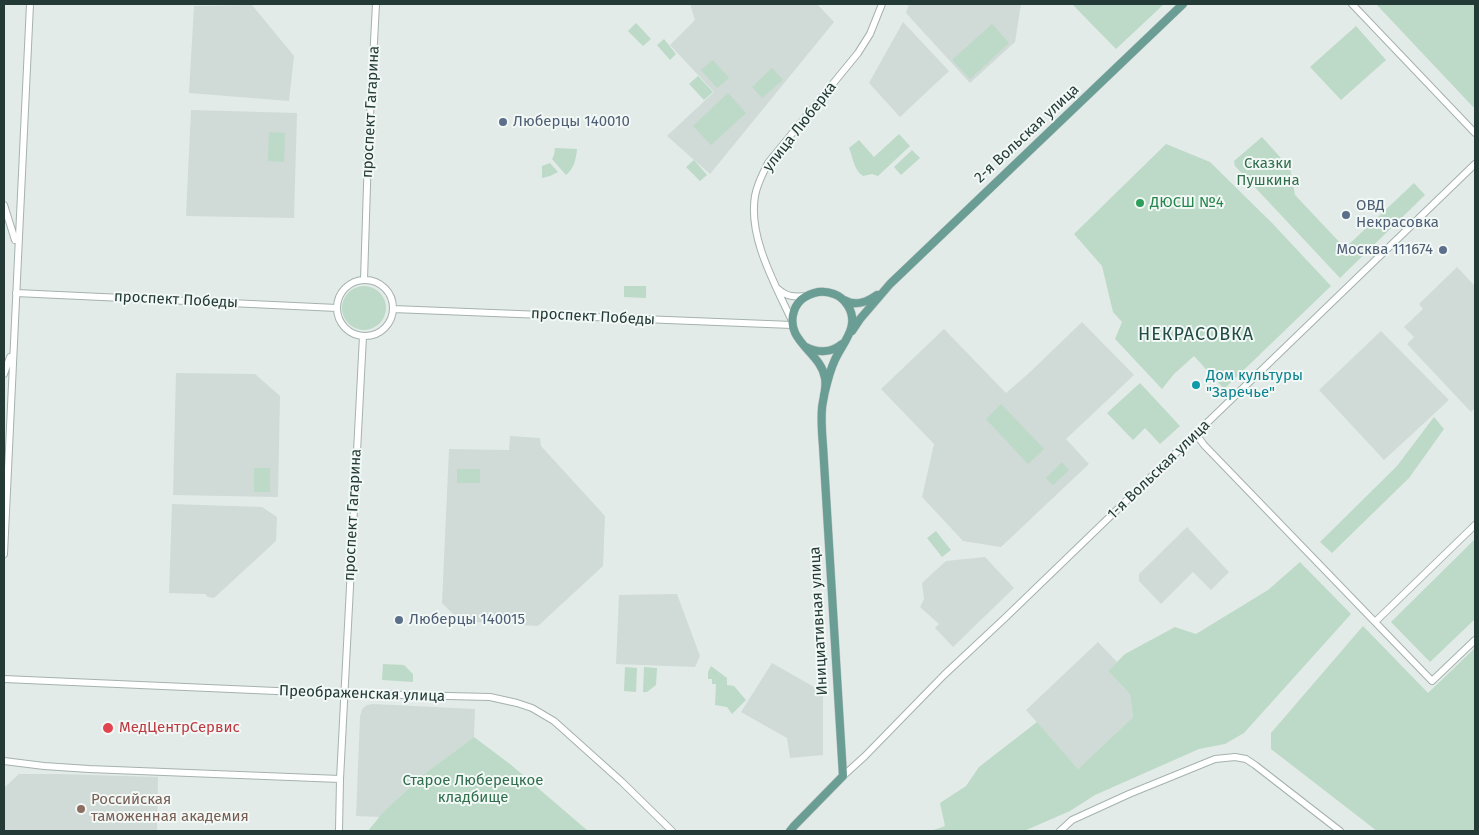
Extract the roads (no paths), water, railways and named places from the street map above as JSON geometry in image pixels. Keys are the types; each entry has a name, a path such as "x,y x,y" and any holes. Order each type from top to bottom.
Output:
{"main road":[{"name":"2-я Вольская улица","path":"844,300 852,304 862,303 874,297 890,284 1183,4"},
{"name":"2-я Вольская улица","path":"850,333 890,284"},
{"path":"792,323 796,306 806,296 814,292 830,292 844,300 850,310 852,318 850,333"},
{"name":"Инициативная улица","path":"792,323 796,336 824,372 826,385 822,409 822,446 843,776"},
{"name":"Инициативная улица","path":"824,395 830,371 850,333"},
{"path":"800,342 812,349 829,351 845,341"},
{"path":"786,831 794,830 843,776"}],"street":[{"path":"4,554 30,4"},
{"name":"проспект Гагарина","path":"364,280 376,4"},
{"name":"улица Люберка","path":"792,323 756,238 753,210 755,193 768,163 858,52 870,34 882,4"},
{"path":"1352,4 1475,133"},
{"name":"1-я Вольская улица","path":"843,776 944,675 1006,618 1475,164"},
{"path":"4,205 14,233 17,251"},
{"path":"364,280 373,281 381,285 388,292 392,300 393,309 390,320 384,329 374,335 363,336 347,330 338,316 337,308 338,299 342,292 348,286 364,280"},
{"path":"777,288 785,295 792,297 806,296"},
{"name":"проспект Победы","path":"16,294 337,308"},
{"name":"проспект Победы","path":"393,309 792,323"},
{"name":"проспект Гагарина","path":"338,831 363,336"},
{"path":"4,374 13,350"},
{"path":"1196,434 1204,445 1432,681 1475,640"},
{"path":"1375,622 1475,525"},
{"name":"Преображенская улица","path":"4,679 344,694 490,697 517,702 532,708 554,721 622,782 672,831"},
{"path":"1060,831 1072,820 1129,794 1215,759 1235,757 1246,759 1255,765 1340,831"},
{"path":"4,761 89,769 340,779"}],"place":[{"name":"Люберцы 140010","path":"503,122"},
{"name":"ДЮСШ №4","path":"1140,203"},
{"name":"ОВД Некрасовка","path":"1346,215"},
{"name":"Москва 111674","path":"1443,250"},
{"name":"Дом культуры \"Заречье\"","path":"1196,385"},
{"name":"Люберцы 140015","path":"399,620"},
{"name":"МедЦентрСервис","path":"108,728"},
{"name":"Российская таможенная академия","path":"81,809"}],"district":[{"name":"НЕКРАСОВКА","path":"1196,335"}],"park label":[{"name":"Сказки Пушкина","path":"1268,172"},
{"name":"Старое Люберецкое кладбище","path":"473,790"}]}
